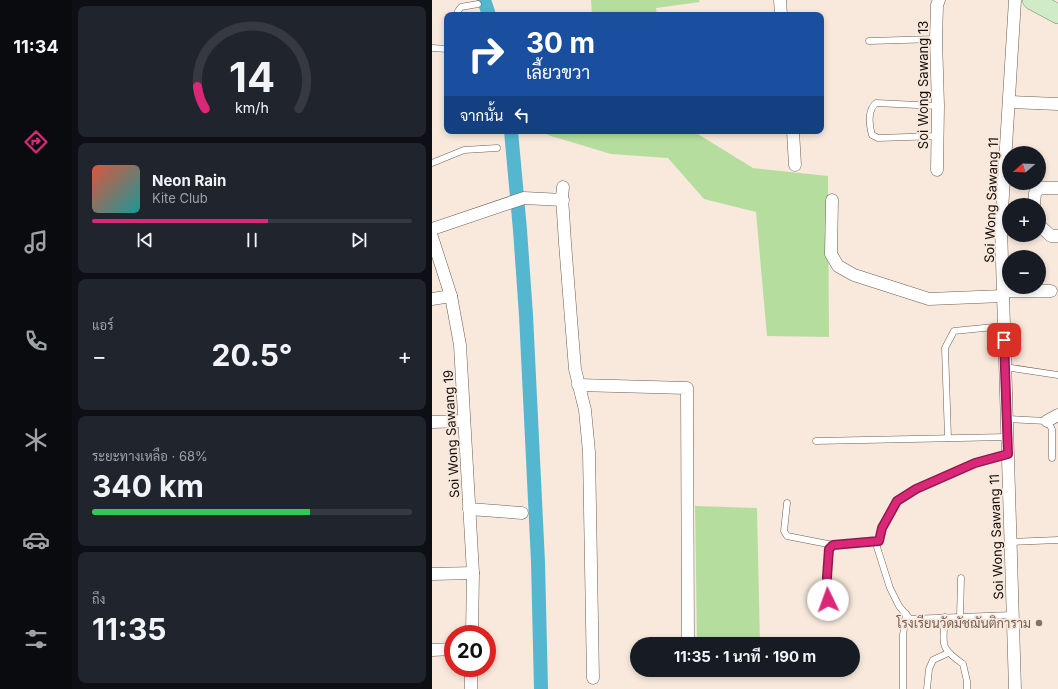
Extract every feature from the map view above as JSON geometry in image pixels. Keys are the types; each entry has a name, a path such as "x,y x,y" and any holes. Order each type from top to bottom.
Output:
{"main road":[{"path":"1032,0 1058,14"}],"street":[{"path":"780,0 781,12"},
{"name":"Soi Wong Sawang 13","path":"937,170 938,106 936,39 937,4 939,0"},
{"name":"Soi Wong Sawang 11","path":"1006,198 1009,102 1016,0"},
{"path":"1009,102 1058,104"},
{"path":"793,134 795,165"},
{"path":"563,187 570,324 575,368 584,410 589,452 593,678"},
{"path":"1035,198 1035,193 1040,188 1058,188"},
{"path":"432,229 524,198 563,200"},
{"path":"832,200 831,254 838,266 854,275 930,299 1003,294"},
{"name":"Soi Wong Sawang 11","path":"1002,223 1002,260"},
{"path":"1046,231 1051,236 1058,236"},
{"name":"Soi Wong Sawang 19","path":"432,237 451,296 460,345 473,573 472,625"},
{"path":"1046,291 1051,291"},
{"name":"Soi Wong Sawang 11","path":"1003,294 1014,689"},
{"path":"432,299 451,296"},
{"path":"578,385 687,388 688,637"},
{"path":"1047,421 1058,415"},
{"path":"432,422 464,420"},
{"path":"469,509 522,513"},
{"path":"432,574 473,573"},
{"path":"432,650 444,649"},
{"path":"471,689 472,677"}],"lane":[{"path":"458,12 461,7 478,4"},
{"path":"869,42 936,39"},
{"path":"432,48 444,49"},
{"path":"938,106 876,103 872,106 869,126 872,134 878,138 938,136"},
{"path":"432,163 464,150 497,148"},
{"path":"948,438 945,348 954,331 1004,326"},
{"path":"1005,367 1058,375"},
{"path":"1007,419 1047,421 1052,429 1052,458"},
{"path":"816,441 1007,437"},
{"path":"1008,454 975,463 916,489 897,501 882,528 877,547 890,588 899,606 910,619 1012,615"},
{"path":"787,503 784,531 787,536 833,545 879,541"},
{"path":"1010,542 1058,540"},
{"path":"829,611 827,577 829,549 833,545"},
{"path":"960,617 961,578"},
{"path":"903,689 903,635 906,614"},
{"path":"945,617 943,643 948,653 963,664 967,681 967,689"},
{"path":"927,689 929,669 933,660 948,653"}],"green space":[{"path":"591,0 699,0 700,2 656,8 657,12 592,12"},
{"path":"546,134 698,134 753,168 828,176 829,337 767,336 756,212 704,199 668,158 611,154"},
{"path":"695,506 757,508 760,637 697,637"}],"waterway":[{"path":"484,0 488,12"},
{"path":"511,134 526,315 538,562 541,689"}],"place":[{"name":"โรงเรียนวัดมัชฌันติการาม","path":"1039,623"}],"route":[{"path":"828,600 827,577 829,549 833,545 879,541 882,528 897,501 916,489 975,463 1008,454 1004,340"}]}
